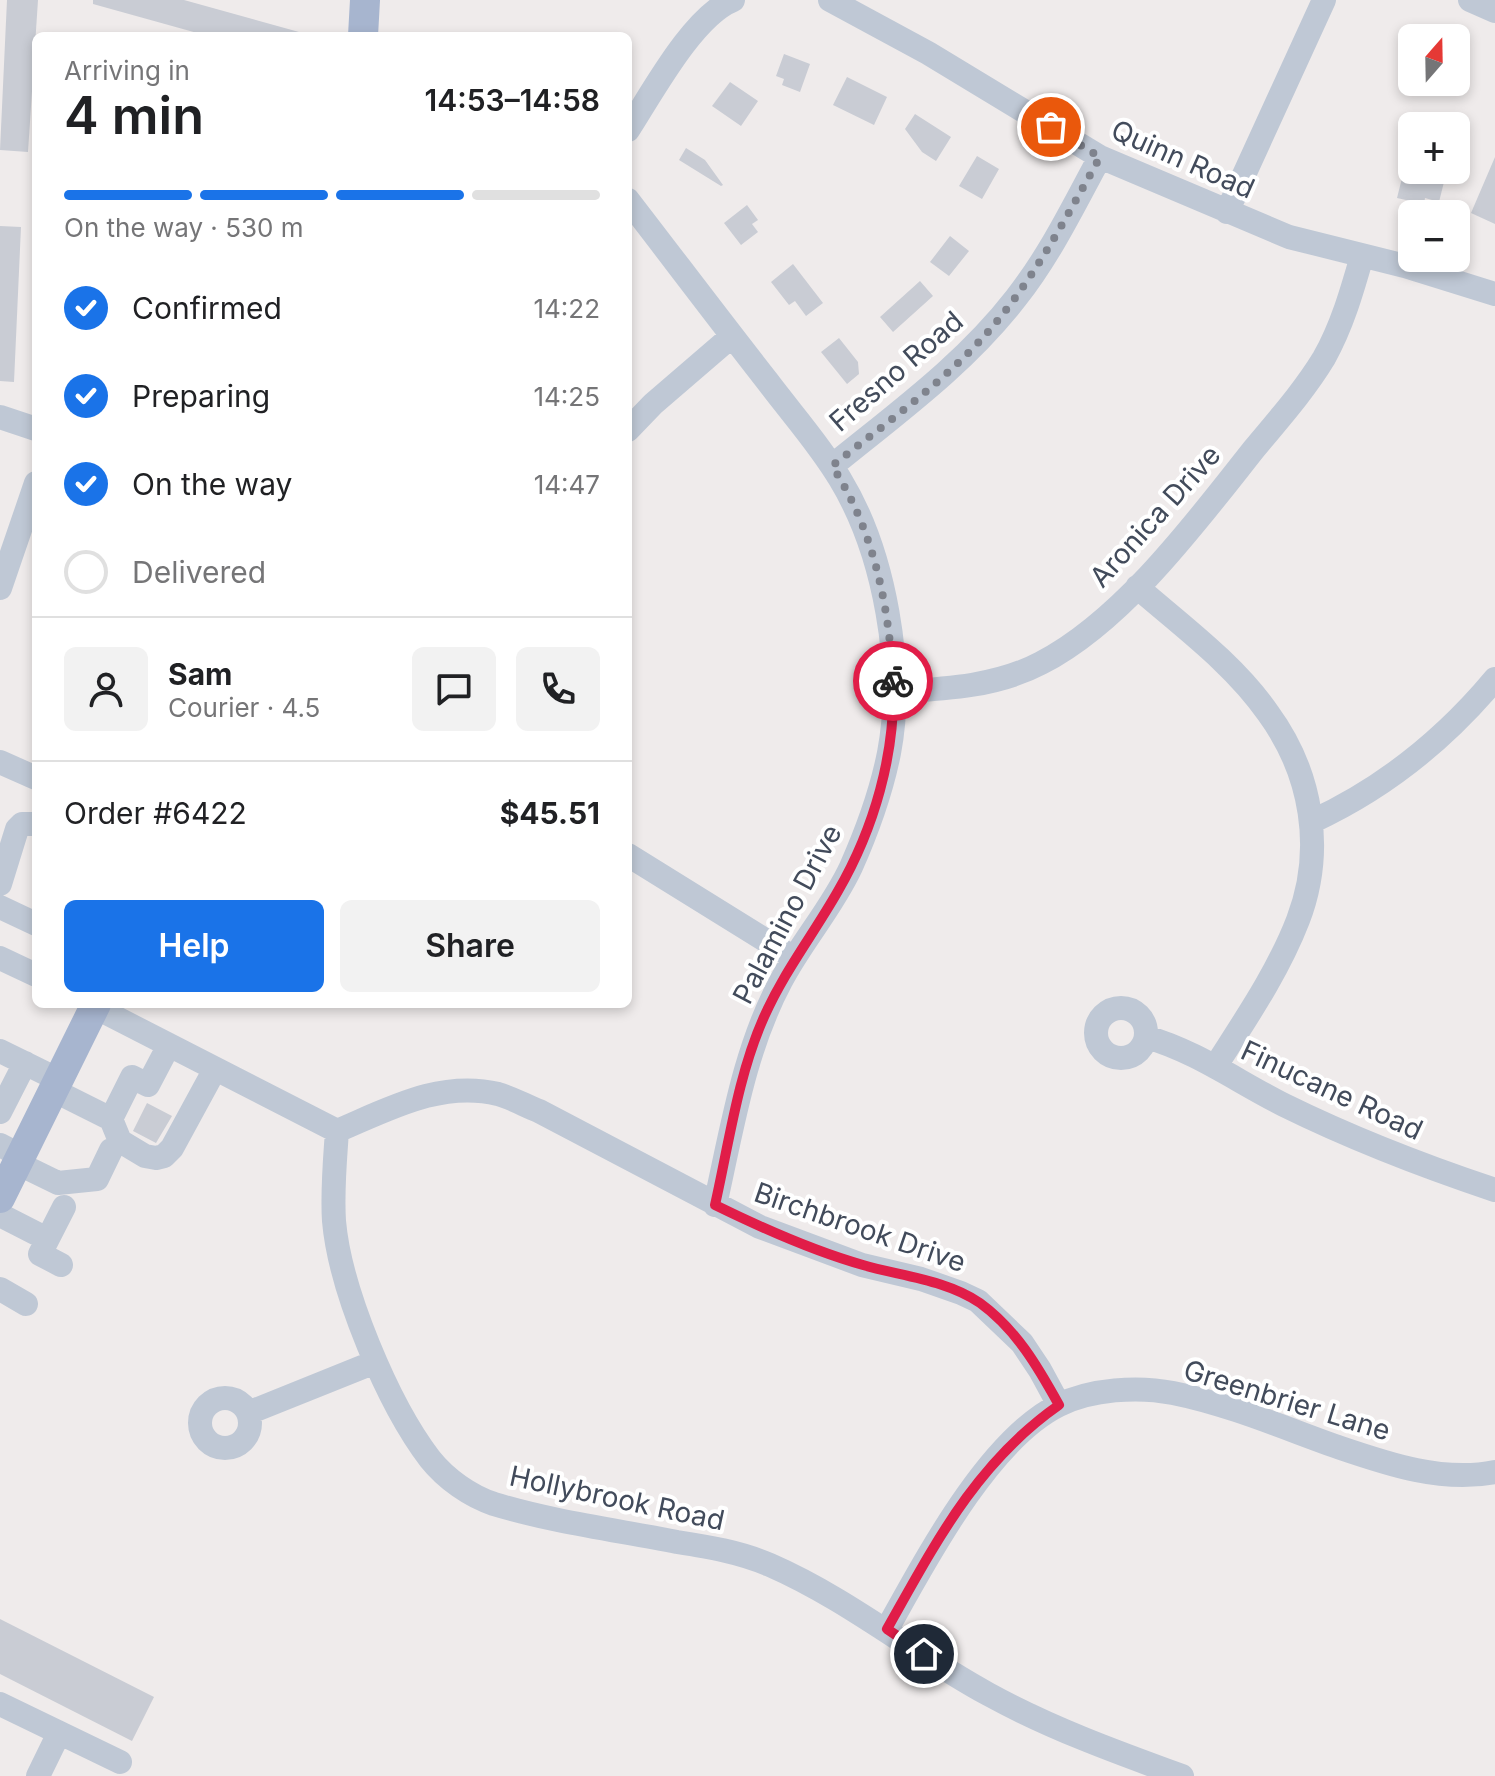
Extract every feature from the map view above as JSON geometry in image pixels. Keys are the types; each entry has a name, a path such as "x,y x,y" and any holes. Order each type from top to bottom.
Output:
{"main road":[{"path":"363,32 365,0"},
{"path":"0,1198 13,1155 56,1085 95,1008"}],"street":[{"path":"632,124 691,35 707,17 733,0"},
{"name":"Quinn Road","path":"830,0 928,53 1100,157 1289,237 1419,270 1495,294"},
{"path":"1227,212 1324,0"},
{"path":"1470,0 1495,11"},
{"name":"Fresno Road","path":"832,466 946,375 991,329 1046,256 1100,157"},
{"name":"Palamino Drive","path":"632,205 841,481 870,543 886,612 893,692 889,752 867,829 838,892 781,982 754,1043 715,1205"},
{"name":"Aronica Drive","path":"893,692 965,686 996,680 1039,665 1079,639 1137,587 1209,506 1323,359 1337,333 1362,256"},
{"path":"632,426 732,336"},
{"path":"0,417 32,428"},
{"path":"0,588 32,495"},
{"path":"1137,587 1243,683 1269,713 1297,767 1313,821 1311,873 1298,920 1271,975 1215,1067"},
{"path":"1313,821 1352,803 1411,761 1458,720 1495,679"},
{"path":"0,762 32,776"},
{"path":"0,884 17,829 29,824"},
{"path":"632,857 794,958"},
{"path":"0,907 32,922"},
{"path":"0,943 32,957"},
{"path":"0,958 32,973"},
{"path":"100,1008 337,1131"},
{"name":"Finucane Road","path":"1146,1037 1188,1052 1336,1131 1418,1164 1495,1190"},
{"path":"111,1119 132,1077 148,1085 169,1045"},
{"path":"0,1051 25,1063 111,1119 120,1141 145,1156 156,1158 164,1156 172,1148 215,1069"},
{"path":"0,1112 25,1063"},
{"name":"Birchbrook Drive","path":"337,1131 439,1092 463,1090 501,1095 539,1111 760,1227 862,1265 921,1279 978,1301 1022,1343 1059,1405"},
{"name":"Hollybrook Road","path":"337,1131 334,1189 338,1246 375,1362 431,1460 450,1480 491,1503 540,1516 743,1555 794,1577 887,1629 976,1687 1032,1716 1077,1737 1182,1776"},
{"path":"13,1155 58,1183 97,1179 111,1150"},
{"path":"61,1265 40,1254 64,1207"},
{"path":"0,1215 47,1239"},
{"path":"0,1289 26,1304"},
{"path":"248,1413 375,1362"},
{"name":"Greenbrier Lane","path":"887,1629 938,1539 994,1462 1027,1427 1059,1405 1093,1393 1170,1393 1213,1404 1410,1469 1453,1475 1495,1472"},
{"path":"0,1704 120,1762"},
{"path":"38,1776 59,1733"}],"building":[{"path":"7,0 38,0 36,32 32,32 28,152 0,150"},
{"path":"93,0 184,0 299,32 194,32 93,4"},
{"path":"784,54 810,64 800,92 782,85 784,79 776,76"},
{"path":"847,77 887,97 874,125 833,105"},
{"path":"730,82 758,101 741,126 712,106"},
{"path":"915,114 951,137 936,161 922,152 905,129"},
{"path":"686,148 705,160 723,185 679,160"},
{"path":"977,156 999,169 982,199 959,186"},
{"path":"1495,157 1495,224 1471,213"},
{"path":"1400,184 1444,184 1440,200 1397,198"},
{"path":"747,205 758,220 752,224 758,232 741,245 724,223"},
{"path":"0,226 21,227 14,382 0,381"},
{"path":"950,236 969,251 949,276 930,262"},
{"path":"793,264 823,303 806,316 795,301 789,305 771,282"},
{"path":"920,281 933,296 893,332 880,317"},
{"path":"839,338 858,362 859,374 847,384 821,352"},
{"path":"147,1103 172,1116 156,1143 133,1131"},
{"path":"0,1619 154,1697 132,1741 0,1674"}],"way so far":[{"path":"893,681 885,601 870,543 832,466 946,375 991,329 1046,256 1100,157 1051,127"}],"route":[{"path":"893,681 889,752 879,794 867,829 838,892 794,958 763,1020 741,1087 715,1205 760,1227 862,1265 921,1279 978,1301 1022,1343 1059,1405 1027,1427 994,1462 960,1506 887,1629 924,1654"}]}
